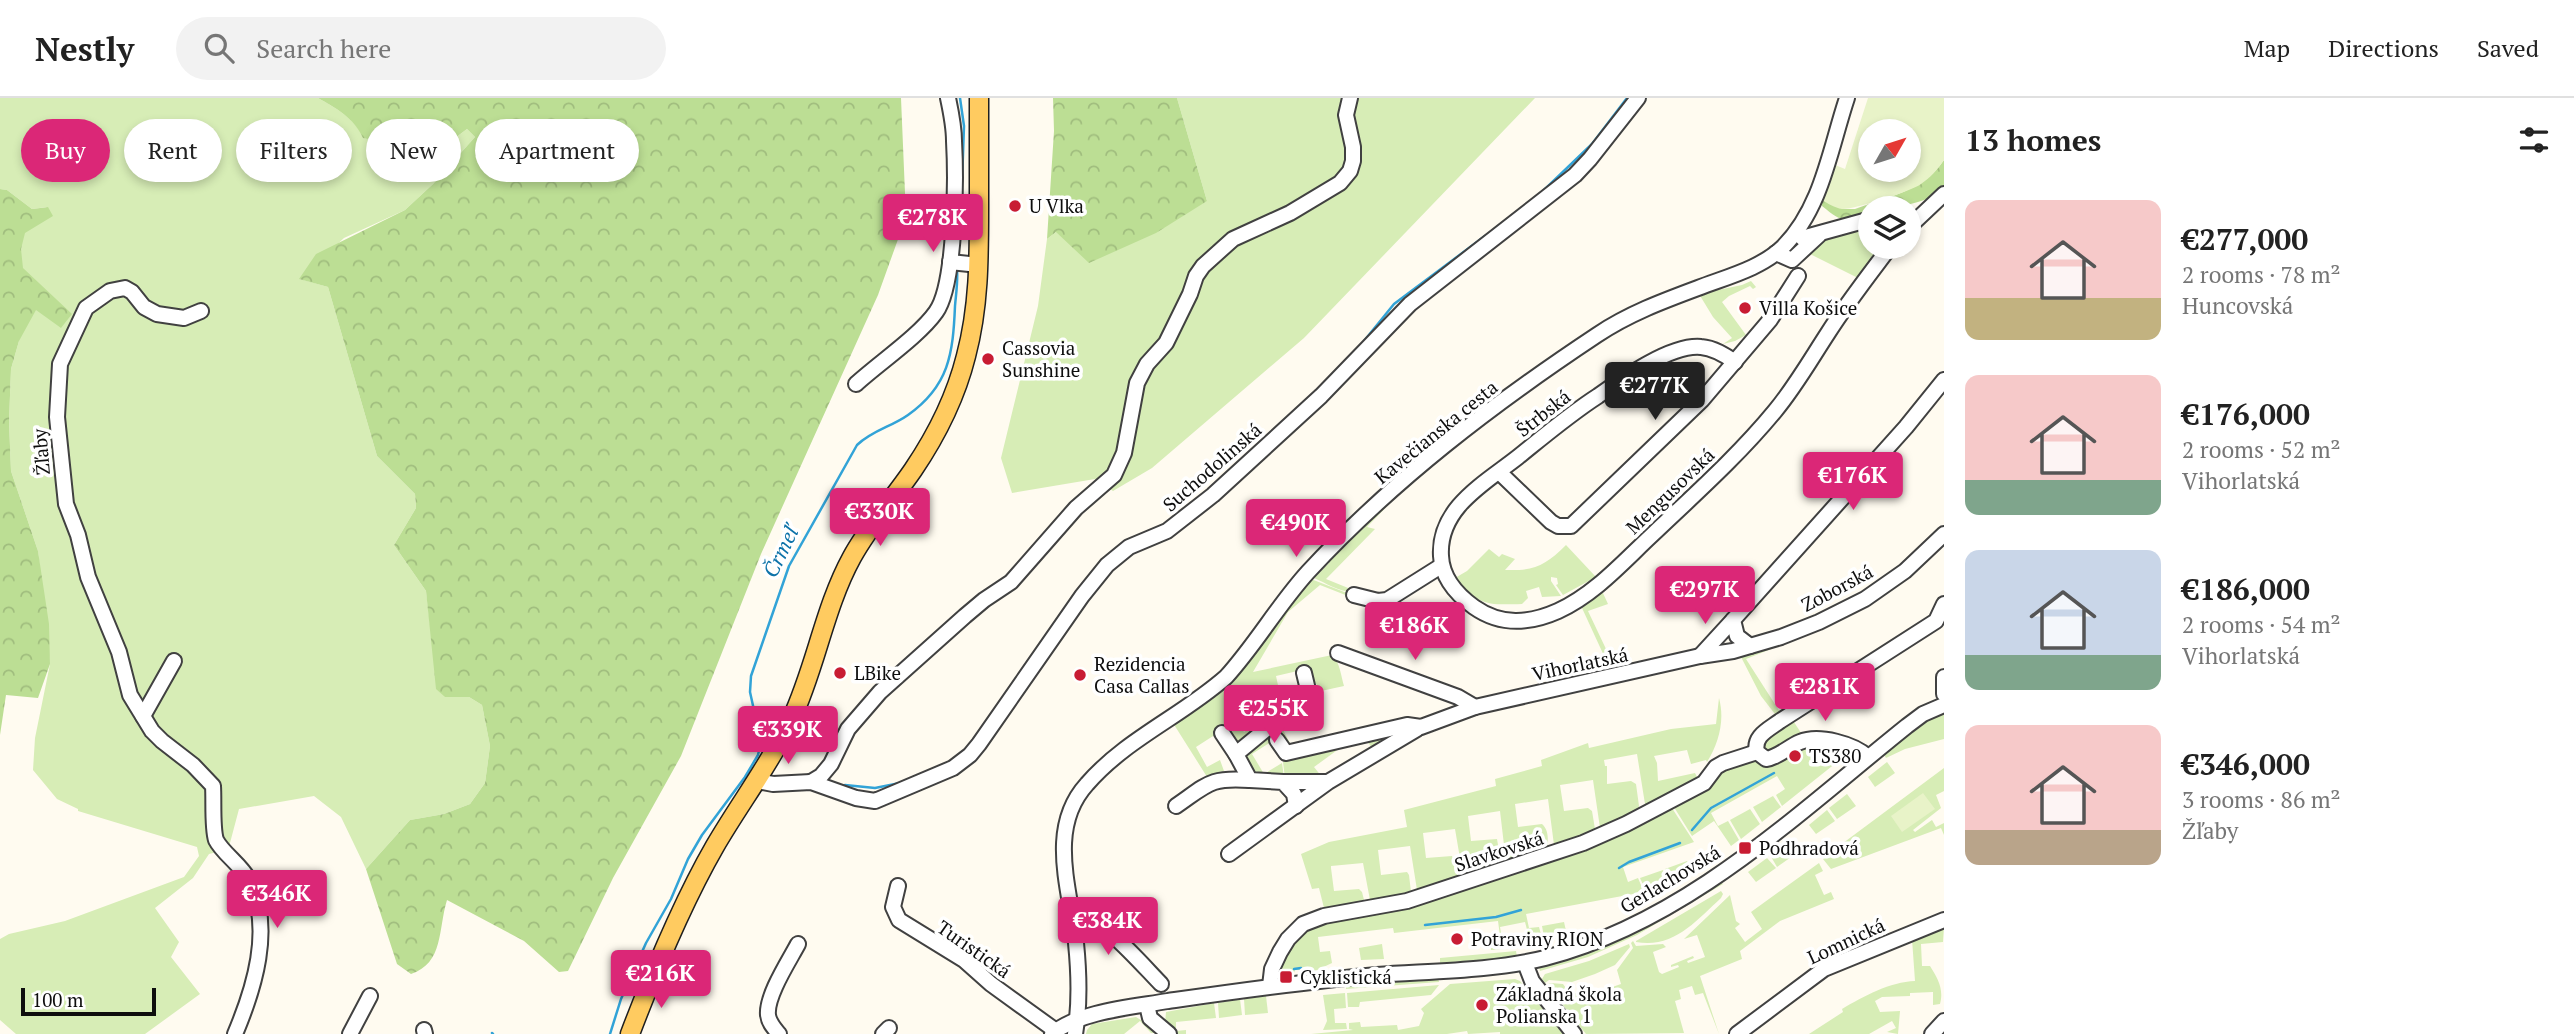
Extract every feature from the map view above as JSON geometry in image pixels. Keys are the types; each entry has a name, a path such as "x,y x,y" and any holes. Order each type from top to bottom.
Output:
{"main road":[{"path":"630,1034 700,874 775,752 802,696 844,573 874,522 923,455 947,407 969,346 977,301 962,263 964,167 979,98"}],"street":[{"path":"856,384 936,313 962,263 964,167 954,139 948,98"},
{"path":"811,782 821,776 831,764 848,729 880,692 965,615 1012,582 1076,508 1114,475 1124,453 1137,383 1147,364 1166,343 1203,266 1233,239 1290,213 1340,183 1350,171 1353,147 1346,115 1350,98"},
{"name":"Suchodolinská","path":"757,781 773,784 811,782 856,799 875,801 943,773 962,762 979,744 1107,565 1129,547 1167,531 1213,495 1311,405 1410,304 1575,176 1638,98"},
{"path":"1499,472 1551,522 1558,526 1571,526 1678,424 1770,320 1798,276 1790,249 1827,166 1847,98"},
{"path":"1921,215 1944,194"},
{"path":"1921,209 1928,208"},
{"name":"Kavečianska cesta","path":"1077,1027 1076,943 1064,868 1066,824 1073,803 1086,785 1135,742 1226,677 1307,573 1400,483 1450,440 1542,373 1620,321 1658,303 1739,273 1820,235 1858,223"},
{"name":"Mengusovská","path":"1441,566 1448,581 1466,601 1478,610 1502,620 1518,622 1541,618 1586,595 1748,443 1777,409 1882,259"},
{"name":"Žľaby","path":"201,311 184,318 167,317 144,307 129,289 120,288 110,291 86,308 60,364 57,417 66,504 78,535 88,577 118,652 130,695 162,741 193,765 213,786 216,838 248,877 258,901 260,927 256,969 248,1001 235,1034"},
{"name":"Štrbská","path":"1441,566 1441,542 1447,520 1458,507 1589,402 1660,358 1690,347 1702,347 1735,362"},
{"path":"1700,656 1906,428 1944,380"},
{"path":"1450,440 1459,421"},
{"name":"Zoborská","path":"1733,651 1819,622 1866,598 1905,572 1944,534"},
{"path":"1354,595 1378,601 1387,600 1441,566"},
{"path":"1757,752 1757,740 1761,734 1936,621 1944,604"},
{"path":"1733,620 1737,636 1750,646"},
{"name":"Vihorlatská","path":"1229,854 1328,782 1421,727 1475,707 1617,677 1700,656 1733,651"},
{"path":"1338,653 1458,697 1475,707"},
{"path":"143,716 174,661"},
{"path":"1236,754 1309,694 1304,673"},
{"path":"1944,677 1944,694"},
{"path":"1258,697 1275,722"},
{"name":"Gerlachovská","path":"1077,1027 1147,1005 1270,986 1524,963 1604,938 1684,896 1749,852 1915,720 1944,705"},
{"name":"Vihorlatská","path":"1277,740 1286,753 1407,725 1421,727"},
{"path":"1222,733 1250,780"},
{"name":"Slavkovská","path":"1270,986 1270,977 1280,952 1303,924 1324,916 1407,901 1583,844 1704,783 1723,762 1757,752 1763,758 1769,759 1807,740 1846,744 1858,748 1868,757"},
{"path":"1176,806 1220,779 1328,782"},
{"path":"1283,782 1294,794 1296,806"},
{"name":"Turistická","path":"898,887 893,907 899,920 964,960 1054,1032 1077,1027"},
{"path":"1070,908 1101,926 1160,984"},
{"name":"Lomnická","path":"1737,1034 1824,970 1944,920"},
{"path":"779,1034 768,1018 768,1009 798,944"},
{"path":"1524,963 1532,981 1574,1034"},
{"path":"349,1034 370,996"},
{"path":"1147,1005 1150,1018 1169,1034"},
{"path":"1932,1034 1944,1021"}],"green space":[{"path":"0,98 318,98 350,119 236,119 236,182 352,182 352,121 366,138 366,182 435,182 405,210 344,238 300,279 328,287 377,456 415,494 416,508 394,545 426,591 432,641 445,697 469,697 482,705 490,746 485,783 470,804 444,814 410,820 366,869 341,817 314,796 239,809 226,858 217,852 209,854 193,878 155,908 179,942 171,957 200,994 145,1034 16,1034 0,1020 0,939 9,934 65,921 184,877 199,856 197,847 78,811 57,799 33,770 35,738 50,664 38,551 11,471 11,369 19,341 0,251 47,207 32,209 7,190 0,189"},
{"path":"318,98 901,98 906,217 878,295 761,554 681,756 613,878 568,971 559,972 524,941 447,900 435,953 422,969 411,974 397,964 366,869 410,820 444,814 470,804 485,783 490,746 482,705 469,697 445,697 436,689 426,591 394,545 416,508 415,494 377,456 328,287 299,279 316,254 405,210 435,182 461,182 461,153 475,137 467,129 461,134 461,119 366,119 366,139 352,119"},
{"path":"1053,98 1177,98 1207,201 1156,233 1089,263 1056,232 1047,239 1054,131"},
{"path":"1177,98 1535,98 1304,338 1152,468 1113,491 1095,479 1012,493 1001,458 1038,306 1047,239 1056,232 1207,201"},
{"path":"1868,98 1944,98 1944,160 1924,182 1893,196 1858,196 1858,206 1842,209 1822,200 1835,165 1845,169 1858,129 1858,182 1922,182 1922,119 1861,119"},
{"path":"467,129 475,137 461,153 461,134"},
{"path":"1944,160 1944,189 1936,194 1921,201 1921,196 1892,196 1922,182"},
{"path":"0,189 7,190 32,209 48,207 53,216 25,233 21,249 23,268 72,314 61,328 36,310 19,341 11,369 11,471 38,551 49,624 50,664 38,698 6,695 0,735"},
{"path":"1822,200 1844,209 1858,208 1858,217 1840,218 1822,206"},
{"path":"1858,230 1858,259 1875,259 1860,279 1808,253 1821,242"},
{"path":"1751,281 1756,287 1753,289 1750,286 1722,302 1746,335 1723,344 1732,338 1713,317 1699,294"},
{"path":"1397,496 1367,527 1375,529 1326,579 1357,591 1338,589 1314,578 1328,561"},
{"path":"1566,545 1596,577 1563,595 1556,585 1557,578 1551,577 1561,596 1542,597 1539,587 1526,591 1528,598 1522,604 1492,604 1478,599 1455,578 1467,571 1489,549 1499,557 1502,554 1515,559 1505,570 1515,570 1538,566"},
{"path":"1434,572 1381,609 1320,585 1288,612 1253,672 1332,655 1339,665 1344,686 1321,691 1306,669 1276,676 1281,699 1302,695 1278,715 1260,694 1231,712 1244,732 1263,720 1268,721 1240,747 1224,729 1196,747 1207,767 1220,760 1224,771 1219,772 1220,777 1209,780 1173,723 1311,579 1370,602"},
{"path":"1602,591 1608,604 1588,611 1615,668 1655,659 1611,671 1582,608"},
{"path":"1874,601 1822,629 1746,659 1782,715 1778,718 1761,696 1740,655"},
{"path":"1719,698 1720,731 1707,762 1706,760 1691,764 1687,750 1654,756 1658,781 1695,773 1699,781 1651,808 1645,804 1637,754 1604,760 1607,766 1607,784 1631,781 1636,784 1639,806 1636,816 1600,828 1593,780 1560,785 1564,811 1588,808 1592,811 1595,829 1592,837 1558,849 1554,845 1548,799 1515,804 1518,827 1542,824 1545,827 1548,837 1546,853 1506,862 1500,811 1468,816 1471,841 1497,839 1501,863 1463,876 1455,829 1423,833 1426,858 1452,856 1458,878 1422,893 1417,890 1410,846 1378,850 1381,875 1407,872 1411,892 1374,904 1370,900 1363,863 1331,866 1334,891 1359,889 1364,900 1361,906 1328,912 1324,908 1319,888 1312,889 1301,854 1329,842 1407,827 1404,810 1496,786 1495,779 1542,766 1541,760 1588,743 1589,748 1671,729 1716,724"},
{"path":"1944,711 1944,739 1905,749 1886,758 1883,753 1917,727"},
{"path":"1792,719 1803,736 1772,752 1765,752 1761,742"},
{"path":"1279,722 1293,749 1280,736 1252,754 1264,774 1282,763 1284,777 1251,774 1243,753"},
{"path":"1406,729 1373,749 1366,740 1347,743 1314,767 1322,777 1309,781 1285,779 1283,762 1298,754"},
{"path":"1809,744 1851,751 1782,806 1776,795 1785,789 1777,776 1711,813 1718,826 1728,821 1739,840 1731,846 1714,821 1692,836 1672,804 1711,781 1728,765"},
{"path":"1887,762 1895,773 1875,787 1868,777"},
{"path":"1944,768 1944,791 1936,795 1941,808 1913,830 1915,832 1932,820 1936,827 1944,823 1944,835 1941,828 1831,869 1823,859 1827,855"},
{"path":"1923,793 1935,809 1902,832 1891,816"},
{"path":"1847,794 1856,806 1837,819 1829,808"},
{"path":"1773,796 1781,807 1762,822 1753,807"},
{"path":"1670,805 1694,842 1623,867 1628,882 1638,878 1647,899 1635,906 1633,894 1526,914 1529,928 1539,927 1543,942 1531,945 1525,922 1500,927 1504,949 1491,950 1490,937 1500,936 1498,921 1394,933 1393,928 1318,937 1320,952 1330,951 1332,963 1315,971 1301,973 1301,970 1295,970 1294,973 1278,975 1277,962 1305,926 1408,904"},
{"path":"1750,809 1760,824 1741,839 1730,820"},
{"path":"1827,810 1835,821 1816,834 1809,825"},
{"path":"1788,841 1797,853 1777,867 1770,855"},
{"path":"1767,858 1776,868 1756,882 1748,872"},
{"path":"1687,861 1692,873 1672,885 1665,869"},
{"path":"1819,863 1823,871 1815,875 1824,895 1831,892 1834,899 1780,921 1740,951 1742,959 1700,976 1719,1034 1703,993 1695,995 1692,986 1679,990 1681,999 1675,1001 1684,1033 1586,1034 1547,985 1563,984 1571,995 1576,993 1578,999 1621,984 1617,970 1633,948 1633,941 1636,946 1663,944 1666,947 1653,952 1662,974 1679,967 1671,965 1693,956 1688,963 1705,957 1697,935 1684,939 1730,895 1736,921 1740,924 1735,928 1745,942 1762,929 1751,912"},
{"path":"1663,870 1669,887 1649,898 1640,878"},
{"path":"1720,881 1723,884 1637,935 1588,957 1540,971 1539,967 1585,952"},
{"path":"1721,891 1721,898 1673,937 1649,943 1636,942 1636,941"},
{"path":"1564,922 1567,935 1545,942 1542,926"},
{"path":"1944,927 1943,942 1921,944 1922,966 1930,966 1938,980 1941,989 1940,1004 1933,1005 1933,992 1882,997 1875,1001 1880,1012 1900,1011 1898,1034 1887,1032 1896,1028 1892,1021 1869,1034 1809,1034 1843,1012 1842,1009 1868,995 1896,984 1915,981 1912,939"},
{"path":"1382,944 1384,959 1361,960 1359,948"},
{"path":"1629,944 1630,947 1615,965 1595,974 1572,982 1549,980 1545,983 1542,979 1545,974 1589,961"},
{"path":"1516,951 1517,957 1440,963 1440,958"},
{"path":"1438,976 1439,982 1346,989 1346,984"},
{"name":"Základná škola Polianska 1","path":"1515,979 1520,981 1563,1034 1468,1034 1467,1031 1447,1034 1311,1034 1353,1030 1349,1029 1349,1023 1360,1022 1361,1027 1397,1025 1398,1030 1419,1026 1424,1013 1421,1009 1450,984"},
{"path":"1439,985 1431,995 1360,1002 1359,1007 1348,1007 1347,993"},
{"path":"1345,993 1346,1008 1334,1009 1335,1023 1346,1023 1347,1029 1323,1030 1327,1021 1323,995"},
{"path":"1266,996 1268,1013 1245,1015 1244,999"},
{"path":"1240,999 1242,1015 1219,1018 1218,1003"},
{"path":"1214,1003 1216,1018 1176,1022 1176,1031 1186,1030 1186,1034 1175,1034 1165,1023 1166,1012"},
{"path":"1136,1017 1155,1029 1154,1033 1140,1021 1124,1034 1086,1034 1092,1024"}],"waterway":[{"name":"Črmeľ","path":"960,98 964,126 962,182"},
{"path":"1543,191 1592,144 1627,98"},
{"path":"1496,228 1502,223"},
{"path":"1364,341 1394,304 1485,236"},
{"name":"Črmeľ","path":"610,1034 621,999 688,859 758,755 761,742 750,692 751,676 789,566 857,445 922,404 946,368 953,339 957,269"},
{"path":"1692,830 1711,808 1774,773"},
{"path":"845,785 875,788 900,783"},
{"path":"1619,868 1680,843"},
{"path":"1425,925 1496,917 1521,910"},
{"path":"1294,969 1301,968"}],"place":[{"name":"U Vlka","path":"1015,206"},
{"name":"Villa Košice","path":"1745,308"},
{"name":"Cassovia Sunshine","path":"988,359"},
{"name":"LBike","path":"840,673"},
{"name":"Rezidencia Casa Callas","path":"1080,675"},
{"name":"TS380","path":"1795,756"},
{"name":"Podhradová","path":"1745,848"},
{"name":"Potraviny RION","path":"1457,939"},
{"name":"Cyklistická","path":"1286,977"},
{"name":"Základná škola Polianska 1","path":"1482,1005"}]}
